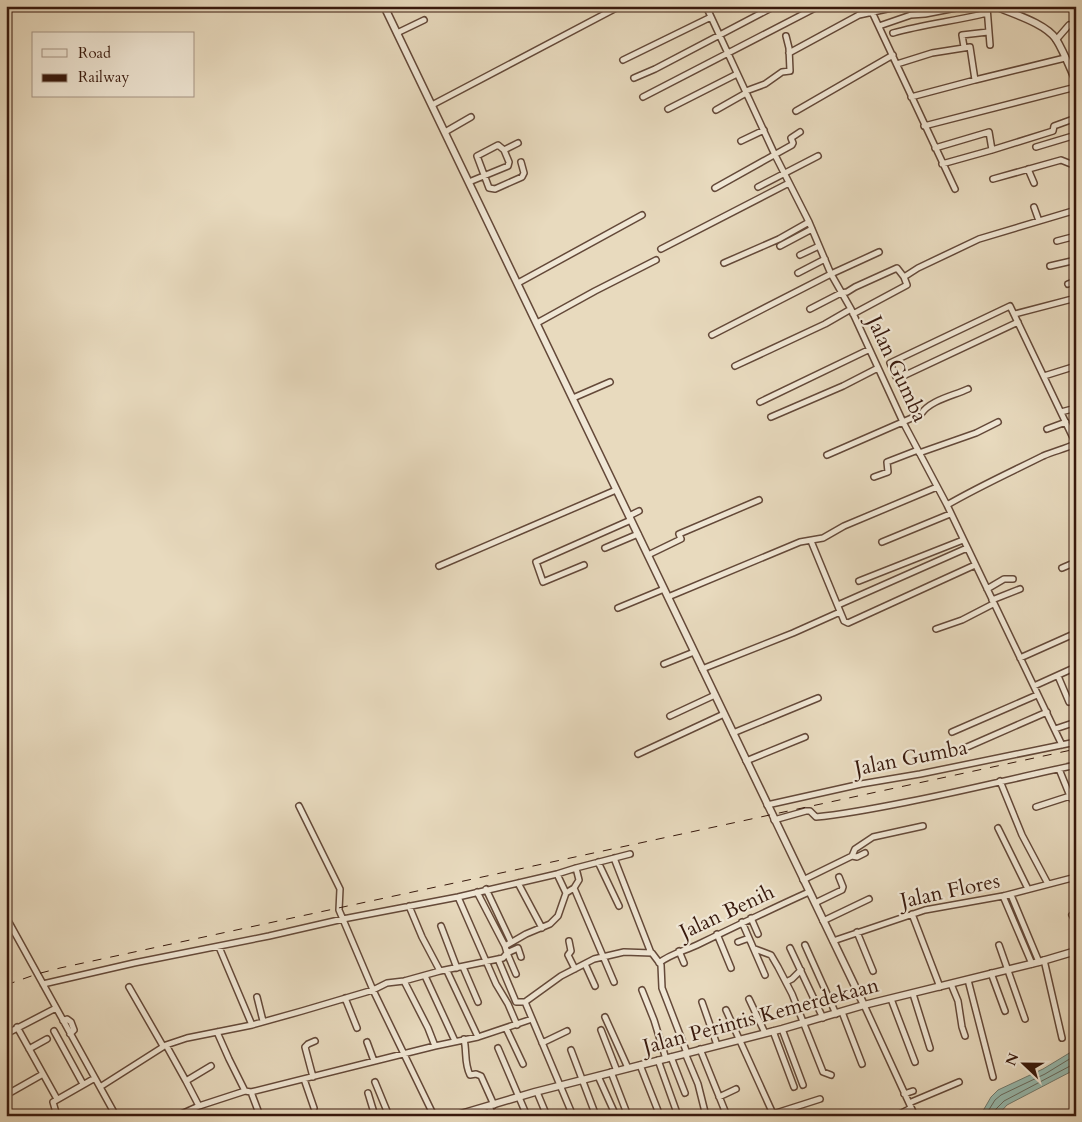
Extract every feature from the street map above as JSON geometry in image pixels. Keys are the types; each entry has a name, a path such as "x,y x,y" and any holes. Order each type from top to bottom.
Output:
{"street":[{"path":"384,6 864,1005 915,1116"},
{"path":"432,105 620,6"},
{"name":"Jalan Gumba","path":"706,6 775,155 809,222 831,274 852,312 868,350 882,374 918,452 947,505 1062,745"},
{"path":"634,78 720,36 775,6"},
{"path":"644,97 818,6"},
{"path":"789,53 859,15 901,6"},
{"path":"879,26 911,15 966,6"},
{"path":"995,6 1045,29 1056,40 1076,82"},
{"path":"893,33 924,25 956,20 986,8 990,45"},
{"path":"872,12 955,190"},
{"path":"623,60 711,17"},
{"path":"397,33 424,20"},
{"path":"1056,40 1069,24"},
{"path":"964,47 962,35 988,32"},
{"path":"716,110 746,92 765,84 782,72 790,71 786,36"},
{"path":"896,64 932,53 970,47 975,80"},
{"path":"796,110 893,55"},
{"path":"911,97 1066,58"},
{"path":"668,109 738,74"},
{"path":"924,126 1076,87"},
{"path":"445,132 471,117"},
{"path":"942,164 1053,132 1054,126 1076,118"},
{"path":"742,141 764,130"},
{"path":"715,188 792,145 793,143 790,138 800,132"},
{"path":"935,148 989,132 992,150"},
{"path":"1036,147 1076,135"},
{"path":"504,150 518,143"},
{"path":"469,182 485,175 508,166 509,162 504,150 502,146 498,145 477,156 485,175 489,188 495,189 522,177 524,173 521,162"},
{"path":"758,186 818,156"},
{"path":"993,180 1061,160 1071,164 1076,162"},
{"path":"1028,169 1034,183"},
{"path":"661,249 789,183"},
{"path":"1034,207 1039,222"},
{"path":"904,277 918,268 979,239 1076,210"},
{"path":"518,283 642,215"},
{"path":"724,263 779,239 809,222"},
{"path":"780,246 812,229"},
{"path":"1057,241 1076,236"},
{"path":"800,255 819,246"},
{"path":"712,335 831,274 879,252"},
{"path":"798,272 825,259"},
{"path":"537,322 656,260"},
{"path":"1050,266 1076,260"},
{"path":"735,366 907,285 897,268 810,309"},
{"path":"1068,284 1076,281"},
{"path":"1015,314 1076,298"},
{"path":"947,505 978,487 1076,444 1015,314 1010,306 890,363 899,378 1018,322"},
{"path":"760,402 868,350"},
{"path":"1044,376 1076,366"},
{"path":"771,417 843,386 878,368"},
{"path":"882,374 894,371"},
{"path":"573,398 610,382"},
{"path":"827,455 921,414 927,406 968,389"},
{"path":"1061,412 1076,408"},
{"path":"874,477 888,472 886,462 976,433 998,422"},
{"path":"1047,429 1066,422"},
{"path":"668,598 800,542 823,538 844,526 937,487"},
{"path":"439,566 616,490"},
{"path":"648,555 680,538 680,534 760,500"},
{"path":"584,565 543,582 536,562 630,518 639,511"},
{"path":"882,542 950,514"},
{"path":"605,548 638,534"},
{"path":"859,581 963,540"},
{"path":"811,541 844,621 850,623 976,565"},
{"path":"838,605 967,548"},
{"path":"1062,568 1076,562"},
{"path":"987,589 1004,579 1013,578"},
{"path":"618,608 664,589"},
{"path":"936,629 962,620 1020,589"},
{"path":"702,669 840,612"},
{"path":"1020,658 1076,633"},
{"path":"664,664 694,652"},
{"path":"1034,686 1076,667"},
{"path":"1058,676 1069,702"},
{"path":"670,716 715,695"},
{"path":"952,732 1037,695"},
{"path":"733,733 818,698"},
{"path":"958,751 1047,712"},
{"path":"638,754 724,714"},
{"path":"1055,729 1076,722"},
{"path":"746,761 805,737"},
{"name":"Jalan Gumba","path":"767,805 861,784 1076,742"},
{"path":"774,820 806,811 810,811 816,817 852,813 1076,765"},
{"path":"1059,768 1070,796 1076,805"},
{"path":"1000,781 1022,835 1048,884"},
{"path":"1036,808 1070,796"},
{"path":"299,806 340,890 339,908 373,990 434,1116"},
{"path":"852,856 855,849 873,837 923,826"},
{"path":"998,828 1028,889"},
{"path":"803,880 852,856 857,857 865,853"},
{"path":"43,984 343,918 458,897 557,874 630,854"},
{"path":"614,858 652,953 659,963 662,988 698,1084 706,1116"},
{"path":"598,862 619,906"},
{"path":"505,946 526,934 550,924 558,916 566,894 579,883 576,868"},
{"path":"557,874 566,894"},
{"path":"815,903 842,890 843,887 839,877"},
{"name":"Jalan Flores","path":"833,941 912,914 1003,896 1076,877"},
{"path":"518,883 542,928"},
{"path":"574,888 614,982"},
{"path":"486,889 510,942"},
{"path":"477,892 505,946 516,974"},
{"name":"Jalan Benih","path":"659,963 665,958 695,946 742,922 809,892"},
{"path":"1011,894 1038,962 1062,1038"},
{"path":"1003,896 1038,962"},
{"path":"458,897 517,1025"},
{"path":"823,921 869,899"},
{"path":"409,906 422,937 440,971"},
{"path":"912,914 940,987"},
{"path":"1072,915 1076,922"},
{"path":"6,917 116,1116"},
{"path":"751,918 758,934"},
{"path":"742,922 765,974"},
{"path":"441,926 457,968"},
{"path":"857,932 873,971"},
{"path":"717,934 731,968"},
{"path":"738,942 749,938"},
{"path":"569,941 571,951 568,955 575,969"},
{"path":"1000,945 1025,1019"},
{"path":"805,946 862,1064"},
{"path":"218,947 252,1024"},
{"path":"100,1087 165,1046 345,998 373,990 387,983 498,960 518,948 522,957"},
{"path":"790,948 823,1018"},
{"path":"755,950 771,955 786,982 823,1072 831,1075"},
{"name":"Jalan Perintis Kemerdekaan","path":"458,1115 537,1092 823,1018 864,1005 1076,951"},
{"path":"498,960 516,1002 525,1002 552,981 594,959 624,952 652,953"},
{"path":"679,952 684,963"},
{"path":"585,964 595,986"},
{"path":"463,967 478,1002"},
{"path":"786,982 801,970"},
{"path":"447,971 478,1037"},
{"path":"991,974 1005,1011"},
{"path":"424,976 455,1041"},
{"path":"968,980 993,1077"},
{"path":"404,981 435,1046"},
{"path":"951,984 958,1001 965,1036"},
{"path":"129,987 199,1106"},
{"path":"642,990 685,1093"},
{"path":"913,994 930,1048"},
{"path":"257,998 263,1021"},
{"path":"345,998 357,1028"},
{"path":"749,999 765,1033"},
{"path":"891,999 915,1062"},
{"path":"525,1002 573,1116"},
{"path":"702,1002 717,1045"},
{"path":"6,1034 56,1008"},
{"path":"726,1010 773,1115 820,1099"},
{"path":"605,1017 628,1068"},
{"path":"177,1116 199,1106 248,1092 478,1037 532,1019"},
{"path":"17,1027 57,1100"},
{"path":"506,1028 523,1064"},
{"path":"782,1029 803,1085"},
{"path":"54,1030 83,1084"},
{"path":"601,1030 628,1116"},
{"path":"542,1043 567,1031"},
{"path":"773,1031 794,1087"},
{"path":"218,1032 229,1059 260,1116"},
{"path":"29,1049 47,1039"},
{"path":"464,1039 465,1060 468,1070 470,1074 480,1076 493,1116"},
{"path":"313,1077 305,1047 315,1041"},
{"path":"367,1042 374,1061"},
{"path":"498,1048 527,1116"},
{"path":"700,1049 727,1116"},
{"path":"571,1050 596,1116"},
{"path":"658,1060 677,1113"},
{"path":"640,1065 660,1116"},
{"path":"186,1081 211,1066"},
{"path":"6,1095 43,1074"},
{"path":"598,1076 616,1116"},
{"path":"57,1116 52,1102 95,1078"},
{"path":"304,1079 314,1108"},
{"path":"374,1082 389,1116"},
{"path":"896,1116 910,1105 959,1082"},
{"path":"719,1097 736,1090"},
{"path":"904,1094 913,1091"},
{"path":"537,1092 547,1116"},
{"path":"368,1093 375,1116"}],"water":[{"path":"1076,1049 1076,1069 1007,1105 997,1116 980,1116 991,1097 998,1090 1043,1069"}],"railway":[{"path":"6,985 60,968 1076,749"}]}
